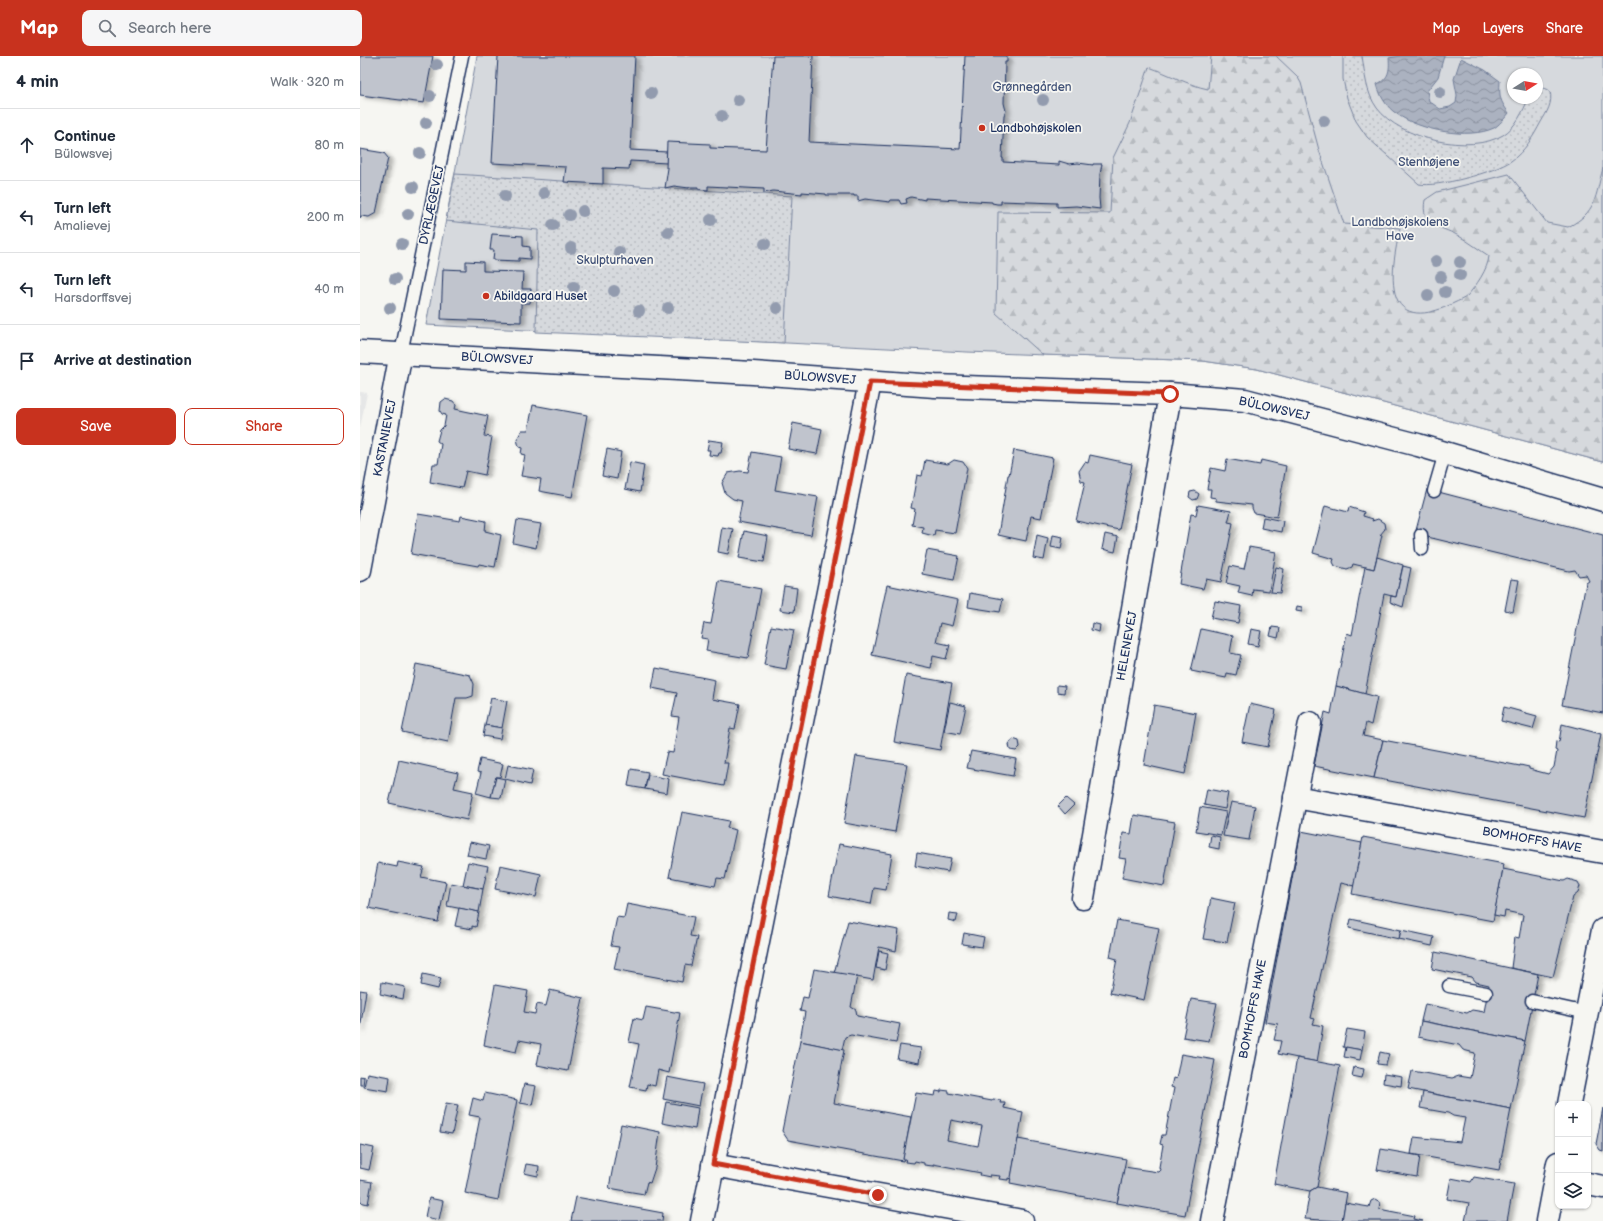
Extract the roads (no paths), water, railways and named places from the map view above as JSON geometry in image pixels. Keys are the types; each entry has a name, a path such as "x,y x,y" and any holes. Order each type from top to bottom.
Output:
{"street":[{"name":"BÜLOWSVEJ","path":"360,352 760,373 870,382 1170,394 1245,400 1445,452 1603,500"},
{"name":"KASTANIEVEJ","path":"360,570 401,353"},
{"path":"702,1221 870,382"},
{"name":"HELENEVEJ","path":"1084,898 1170,394"},
{"name":"BOMHOFFS HAVE","path":"1212,1221 1310,723"},
{"name":"BOMHOFFS HAVE","path":"1295,797 1603,852"},
{"path":"1570,1101 1603,930"},
{"path":"713,1164 1022,1221"},
{"path":"1547,1221 1555,1183"},
{"path":"1591,1185 1603,1187"}],"lane":[{"name":"DYRLÆGEVEJ","path":"401,353 462,56"},
{"path":"1434,491 1445,452"},
{"path":"1421,535 1422,549"},
{"path":"1449,986 1486,992"},
{"path":"1532,1001 1587,1013"}],"water":[{"path":"1401,56 1444,56 1438,77 1427,91 1429,101 1440,109 1450,107 1456,103 1457,95 1454,79 1461,58 1485,70 1500,81 1501,98 1509,113 1494,128 1483,132 1471,133 1444,132 1406,120 1387,105 1377,84 1384,80 1388,74 1389,58"}],"place":[{"name":"Landbohøjskolen","path":"982,128"},
{"name":"Abildgaard Huset","path":"486,296"}],"park label":[{"name":"Grønnegården","path":"1032,87"},
{"name":"Stenhøjene","path":"1429,162"},
{"name":"Landbohøjskolens Have","path":"1400,229"},
{"name":"Skulpturhaven","path":"615,260"}]}
